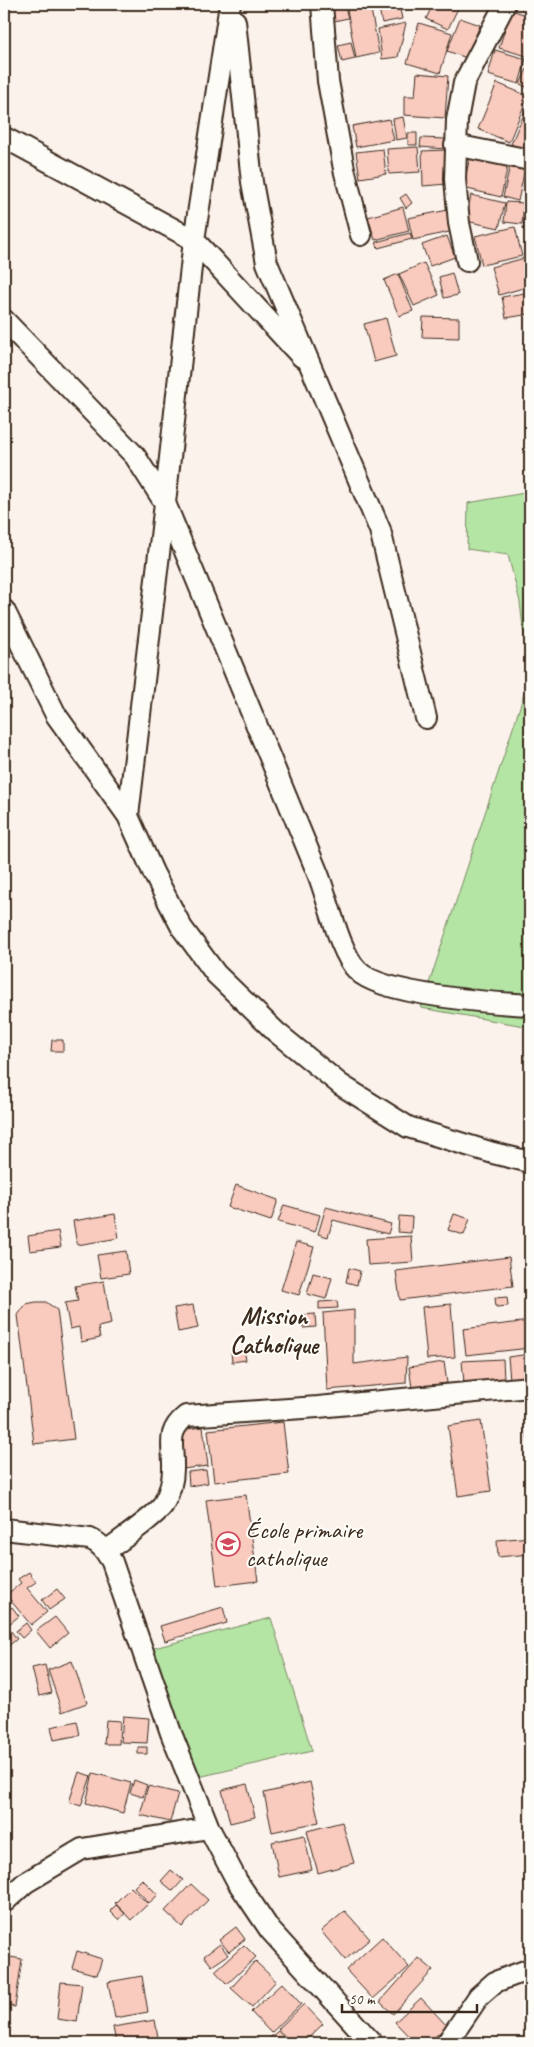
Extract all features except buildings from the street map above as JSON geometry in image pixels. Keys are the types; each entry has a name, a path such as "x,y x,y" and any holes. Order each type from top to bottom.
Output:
{"street":[{"path":"128,816 194,240 232,4"},
{"path":"232,4 252,182 267,263 314,370 380,530 426,718"},
{"path":"322,4 328,81 344,169 361,235"},
{"path":"467,261 455,179 457,120 464,83 505,4"},
{"path":"4,144 7,139 194,240 314,370"},
{"path":"455,145 530,160"},
{"path":"4,320 135,456 165,503 319,877 348,960 359,972 367,977 406,990 489,1003 530,1004"},
{"path":"4,610 56,715 128,816 153,872 182,928 216,974 276,1032 341,1085 408,1127 493,1153 530,1162"},
{"path":"106,1551 162,1507 171,1488 173,1469 171,1439 175,1425 186,1416 318,1407 530,1387"},
{"path":"4,1529 90,1539 101,1545 106,1551 112,1562 171,1733 210,1828 237,1881 270,1930 372,2043"},
{"path":"4,1902 25,1883 82,1849 210,1828"},
{"path":"447,2043 479,1996 495,1982 530,1968"}],"green space":[{"path":"530,492 530,1027 421,1008 529,679 520,602 508,555 467,549 468,503"},
{"path":"271,1618 312,1751 194,1778 150,1649"}],"place":[{"name":"École primaire catholique","path":"228,1544"}],"district":[{"name":"Mission Catholique","path":"274,1330"}]}
